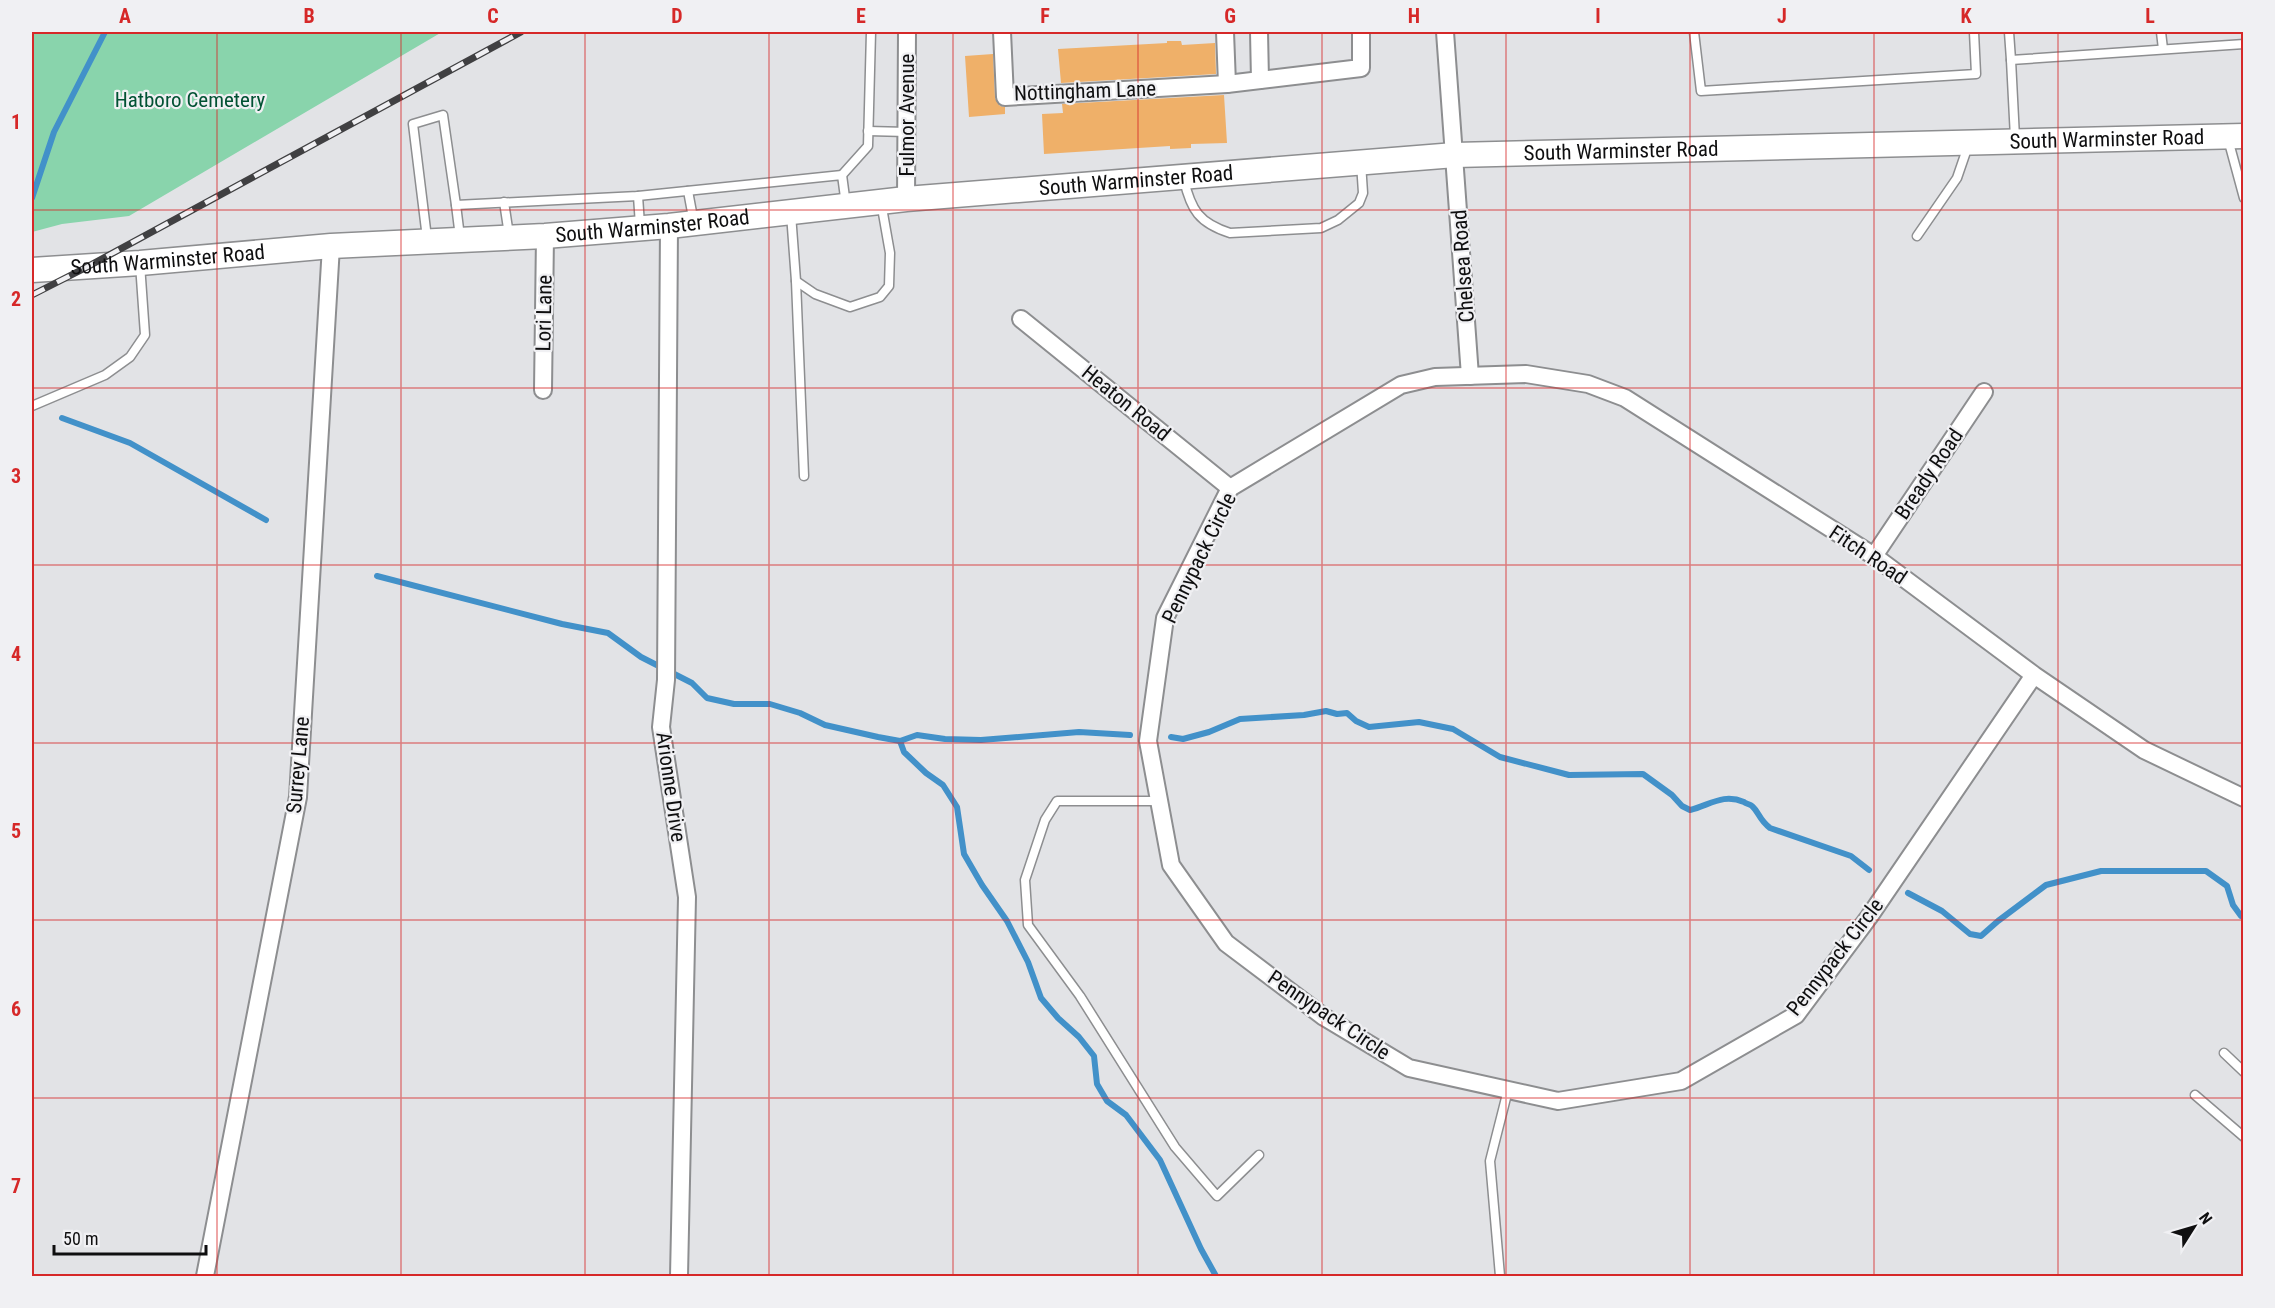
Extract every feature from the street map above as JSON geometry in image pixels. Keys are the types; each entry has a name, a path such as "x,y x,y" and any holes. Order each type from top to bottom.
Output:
{"street":[{"name":"Fulmor Avenue","path":"906,199 907,32"},
{"name":"Nottingham Lane","path":"1002,32 1005,97 1227,84"},
{"path":"1225,32 1227,84 1361,68 1361,32"},
{"path":"1259,32 1260,80"},
{"name":"Chelsea Road","path":"1445,32 1470,376"},
{"name":"South Warminster Road","path":"32,270 331,246 545,236 669,226 906,199 1455,155 2235,136"},
{"name":"Arionne Drive","path":"669,226 666,680 661,727 687,897 679,1276"},
{"name":"Lori Lane","path":"543,390 545,236"},
{"name":"Surrey Lane","path":"205,1276 298,797 331,246"},
{"name":"Heaton Road","path":"1021,319 1230,488"},
{"name":"Fitch Road","path":"1470,376 1526,374 1588,384 1625,398 1874,556 2034,675 2144,750 2244,798"},
{"name":"Pennypack Circle","path":"1470,376 1435,377 1401,385 1230,488 1166,618 1148,741 1172,865 1226,943 1324,1017 1409,1068 1558,1101 1681,1081 1796,1016 1869,917 2034,675"},
{"name":"Bready Road","path":"1874,556 1984,392"}],"lane":[{"path":"456,205 638,196 842,175 868,146 871,32"},
{"path":"1694,32 1701,92 1976,74 1974,32"},
{"path":"2008,32 2016,141"},
{"path":"2161,32 2163,49"},
{"path":"2011,60 2244,44"},
{"path":"428,242 413,124 443,115 460,240"},
{"path":"868,131 906,132"},
{"path":"2235,136 2244,198"},
{"path":"1917,236 1957,178 1970,142"},
{"path":"1183,177 1189,202 1196,213 1217,229 1230,233 1321,228 1338,220 1359,204 1363,194 1361,163"},
{"path":"842,175 846,206"},
{"path":"688,191 694,223"},
{"path":"638,196 640,228"},
{"path":"504,202 509,238"},
{"path":"796,281 815,294 850,307 880,297 889,286 890,253 881,202"},
{"path":"791,212 804,476"},
{"path":"32,406 105,375 130,357 145,335 140,263"},
{"path":"1160,801 1057,801 1045,820 1025,880 1028,925 1080,996 1175,1147 1217,1196 1259,1155"},
{"path":"2224,1053 2244,1072"},
{"path":"1500,1276 1490,1161 1508,1090"},
{"path":"2195,1095 2244,1137"}],"green space":[{"name":"Hatboro Cemetery","path":"32,32 442,32 129,216 62,224 32,232"}],"building":[{"path":"1167,41 1181,41 1182,45 1215,43 1216,74 1061,83 1058,49 1167,43"},
{"path":"993,54 995,98 1000,106 1005,107 1005,114 969,117 965,56"},
{"path":"1224,95 1227,143 1191,144 1191,148 1170,149 1170,146 1044,154 1042,114 1063,113 1062,104"}],"waterway":[{"path":"32,198 54,132 105,32"},
{"path":"62,418 130,443 266,520"},
{"path":"377,576 562,624 608,633 641,657 692,683 707,698 734,704 770,704 800,713 825,725 878,737 900,741 917,735 945,739 981,740 1079,732 1130,735"},
{"path":"1171,737 1183,739 1209,732 1240,719 1304,715 1326,711 1337,714 1347,713 1356,721 1369,727 1419,722 1453,729 1500,757 1569,775 1643,774 1690,810 1723,799 1744,802 1752,806 1770,828 1851,856 1869,870"},
{"path":"900,741 904,752 926,773 943,785 957,807 964,854 1007,921 1028,962 1041,998 1094,1056 1097,1084 1107,1101 1126,1115 1160,1160 1216,1276"},
{"path":"1908,893 1942,911 1970,934 1981,936 2046,885 2101,871 2206,871 2227,886 2233,905 2241,916 2244,916"}],"railway":[{"path":"32,295 521,32"}]}
